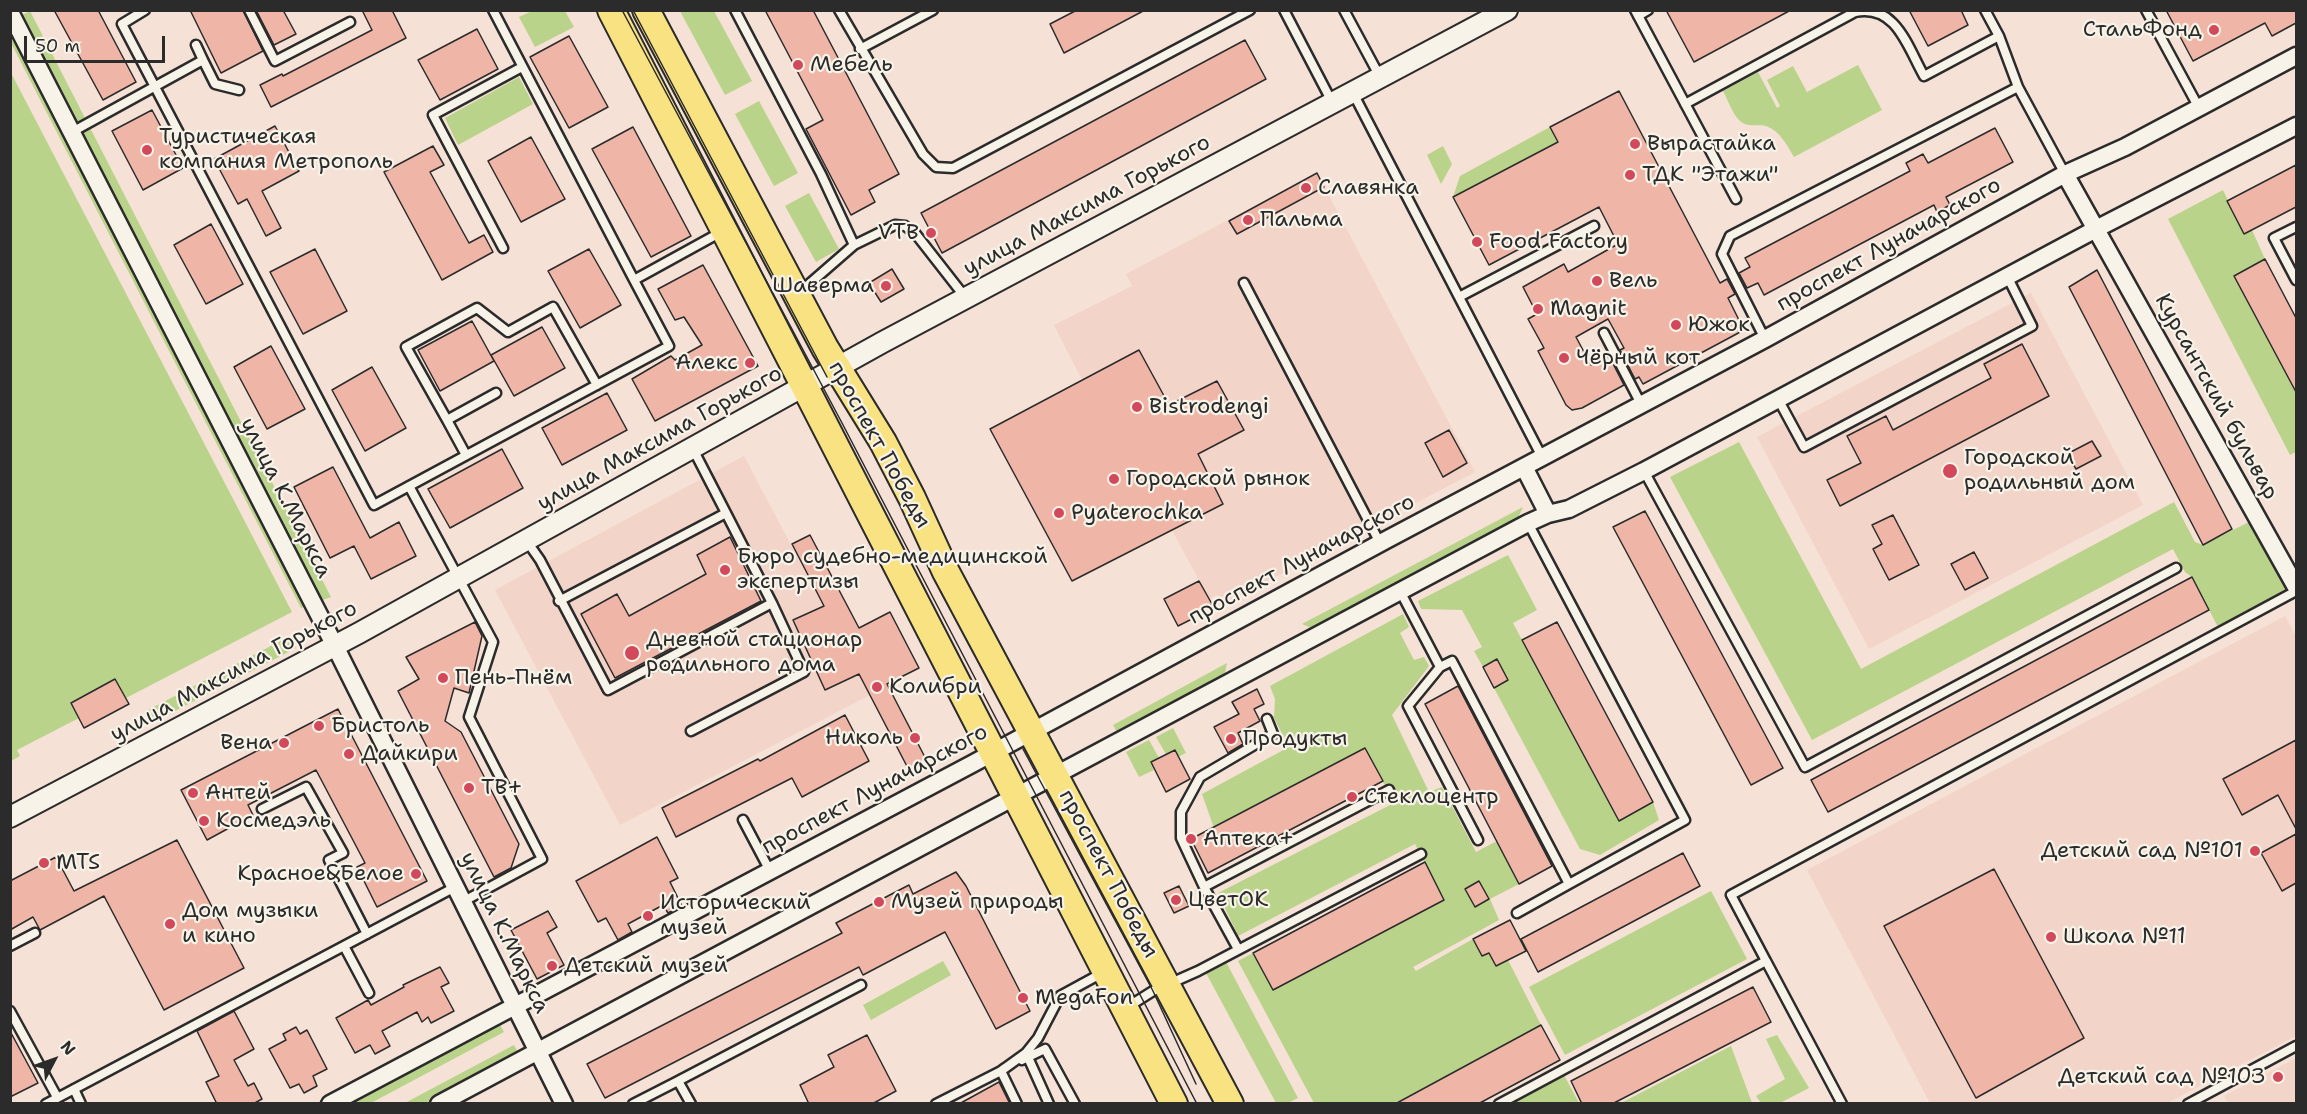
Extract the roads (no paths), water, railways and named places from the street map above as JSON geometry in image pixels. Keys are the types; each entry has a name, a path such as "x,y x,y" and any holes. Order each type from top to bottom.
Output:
{"main road":[{"name":"проспект Победы","path":"610,10 726,230 827,431 1174,1104"},
{"name":"проспект Победы","path":"646,10 837,368 883,442 912,498 946,573 1230,1104"}],"street":[{"name":"улица Максима Горького","path":"10,817 335,646 837,368 1507,10"},
{"name":"улица К.Маркса","path":"10,12 461,894 564,1104"},
{"name":"проспект Луначарского","path":"330,1104 1765,339 2065,174 2125,147 2296,56"},
{"path":"439,1104 1528,523 1548,514 1569,509 1644,471 2096,229 2296,126"},
{"name":"Курсантский бульвар","path":"2065,174 2296,589"},
{"path":"1524,467 1548,514"}],"lane":[{"path":"145,10 122,24 374,505 669,346 493,10"},
{"path":"249,10 275,61 350,22"},
{"path":"735,10 821,174 854,245"},
{"path":"839,10 923,154 936,167 953,168 1250,10"},
{"path":"860,49 933,10"},
{"path":"1284,10 1332,102"},
{"path":"1344,10 1380,77"},
{"path":"1648,10 1636,13 1736,199"},
{"path":"1685,104 1863,10 1879,12 1895,24 1924,76 1999,36"},
{"path":"1986,10 1999,36 2018,87 2065,174"},
{"path":"2146,10 2199,108"},
{"path":"196,45 215,84 239,90"},
{"path":"72,132 203,60"},
{"path":"503,248 433,115 522,67"},
{"path":"1765,339 1722,254 1730,236 2018,87"},
{"path":"1352,91 1542,457"},
{"path":"797,294 854,245 895,225 905,226 915,233 966,298"},
{"path":"1460,297 1594,226"},
{"path":"2296,227 2274,238 2296,280"},
{"path":"634,280 726,230"},
{"path":"1778,399 1804,447 1815,442 2032,326 2008,278"},
{"path":"1244,282 1380,543"},
{"path":"466,455 406,347 477,308 508,332 554,307 597,385"},
{"path":"1604,333 1641,404"},
{"path":"447,420 496,393"},
{"path":"691,731 804,672 772,603 692,448"},
{"path":"1644,471 1805,767 2176,568"},
{"path":"46,1104 367,933 542,859 469,717 493,642 409,486"},
{"path":"559,601 726,513"},
{"path":"1517,913 1685,820 1528,523"},
{"path":"526,540 540,560 559,601 608,690 772,603"},
{"path":"1842,1104 1731,895 2296,589"},
{"path":"1400,591 1440,667"},
{"path":"1478,840 1408,706 1440,667 1452,662 1569,884"},
{"path":"1238,949 1204,887 1181,838 1181,812 1200,777 1273,734 1267,719"},
{"path":"262,810 306,787 343,853 329,860 367,933"},
{"path":"1204,887 1389,790"},
{"path":"743,820 770,870"},
{"path":"1124,1008 1420,854"},
{"path":"10,946 35,933"},
{"path":"344,946 369,993"},
{"path":"1499,1104 1766,961"},
{"path":"1027,1055 1060,996 1104,971"},
{"path":"633,1104 861,985"},
{"path":"10,1011 57,1097"},
{"path":"2188,1104 2296,1046"},
{"path":"936,1104 1027,1055 1045,1049 1075,1104"},
{"path":"1027,1055 1049,1104"},
{"path":"1001,1071 1017,1104"},
{"path":"678,1081 690,1104"},
{"path":"74,1089 81,1104"}],"tram line":[{"path":"622,10 842,423 1197,1104"},
{"path":"633,10 827,377"},
{"path":"1023,749 1153,991 1196,1084"}],"place":[{"name":"СтальФонд","path":"2214,30"},
{"name":"Мебель","path":"798,65"},
{"name":"Вырастайка","path":"1635,144"},
{"name":"Туристическая компания Метрополь","path":"147,150"},
{"name":"ТДК \"Этажи\"","path":"1630,175"},
{"name":"Славянка","path":"1306,188"},
{"name":"Пальма","path":"1248,220"},
{"name":"VTB","path":"931,233"},
{"name":"Food Factory","path":"1477,242"},
{"name":"Вель","path":"1597,281"},
{"name":"Шаверма","path":"886,286"},
{"name":"Magnit","path":"1538,309"},
{"name":"Южок","path":"1676,325"},
{"name":"Чёрный кот","path":"1564,358"},
{"name":"Алекс","path":"750,363"},
{"name":"Bistrodengi","path":"1137,407"},
{"name":"Городской родильный дом","path":"1950,471"},
{"name":"Городской рынок","path":"1114,479"},
{"name":"Pyaterochka","path":"1059,513"},
{"name":"Бюро судебно-медицинской экспертизы","path":"725,570"},
{"name":"Дневной стационар родильного дома","path":"632,653"},
{"name":"Пень-Пнём","path":"443,678"},
{"name":"Колибри","path":"877,687"},
{"name":"Бристоль","path":"319,726"},
{"name":"Николь","path":"915,738"},
{"name":"Продукты","path":"1231,739"},
{"name":"Вена","path":"284,743"},
{"name":"Дайкири","path":"349,754"},
{"name":"ТВ+","path":"469,788"},
{"name":"Антей","path":"193,793"},
{"name":"Стеклоцентр","path":"1352,797"},
{"name":"Космедэль","path":"204,821"},
{"name":"Аптека+","path":"1191,839"},
{"name":"Детский сад №101","path":"2255,851"},
{"name":"MTS","path":"44,863"},
{"name":"Красное&Белое","path":"416,874"},
{"name":"ЦветОК","path":"1176,900"},
{"name":"Музей природы","path":"879,902"},
{"name":"Исторический музей","path":"648,916"},
{"name":"Дом музыки и кино","path":"170,924"},
{"name":"Школа №11","path":"2051,937"},
{"name":"Детский музей","path":"552,966"},
{"name":"MegaFon","path":"1023,998"},
{"name":"Детский сад №103","path":"2278,1077"}]}
